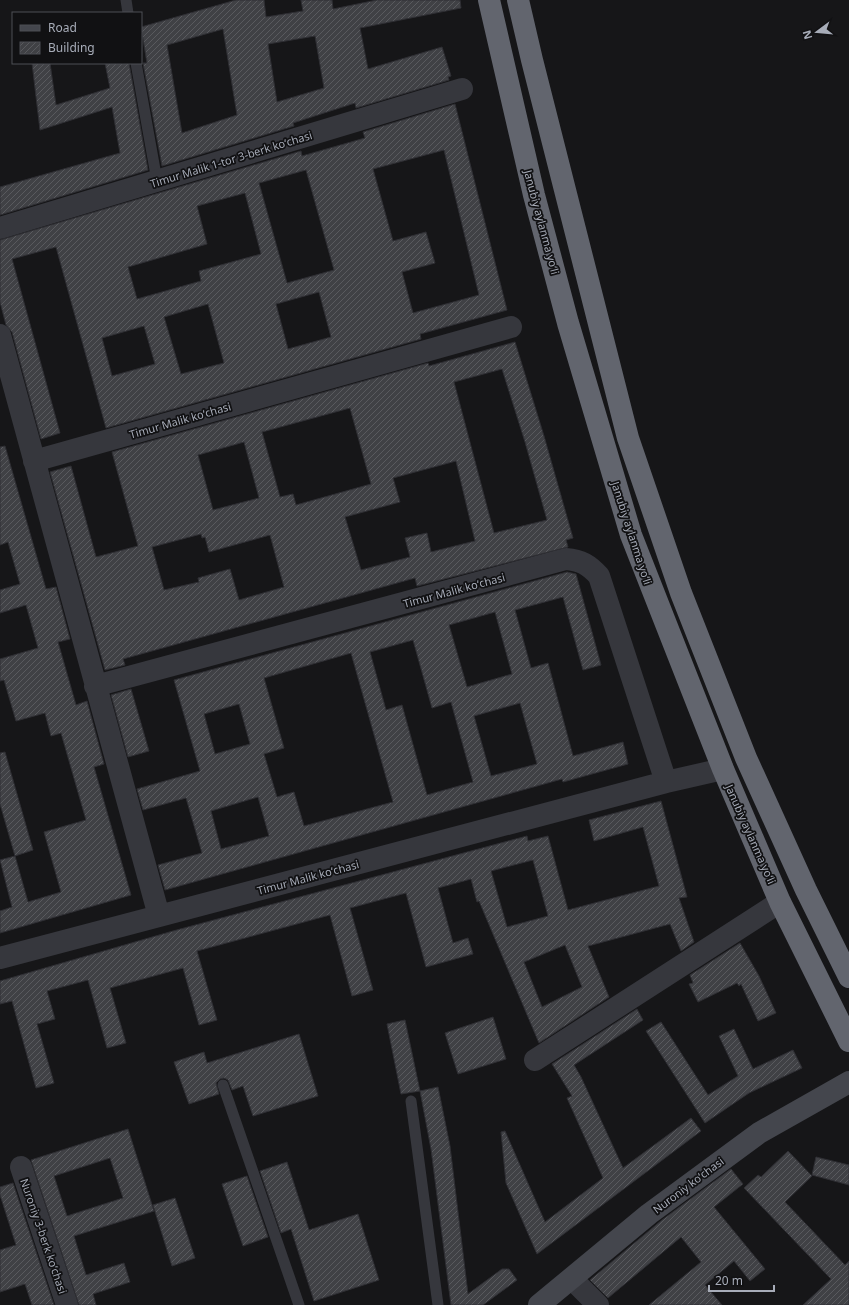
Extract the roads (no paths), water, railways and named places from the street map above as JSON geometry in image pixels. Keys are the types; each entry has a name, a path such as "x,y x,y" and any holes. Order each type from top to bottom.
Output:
{"highway":[{"name":"Janubiy aylanma yoʻli","path":"489,0 534,195 568,323 631,535 722,769 780,902 849,1041"},
{"path":"518,0 532,60 633,452 681,593 746,758 806,890 849,977"}],"street":[{"name":"Timur Malik 1-tor 3-berk koʻchasi","path":"0,228 462,89"},
{"name":"Timur Malik koʻchasi","path":"34,461 511,327"},
{"path":"0,335 159,916"},
{"name":"Timur Malik koʻchasi","path":"95,686 566,559 578,560 589,565 599,576 666,782"},
{"name":"Timur Malik koʻchasi","path":"0,958 666,782 722,769"},
{"path":"536,1060 780,902"},
{"name":"Nuroniy koʻchasi","path":"539,1305 656,1210 759,1133 849,1082"},
{"name":"Nuroniy 3-berk koʻchasi","path":"21,1167 67,1305"},
{"path":"572,1279 598,1305"}],"lane":[{"path":"126,0 128,12"},
{"path":"136,64 157,181"},
{"path":"223,1085 299,1305"},
{"path":"411,1101 438,1305"}]}
